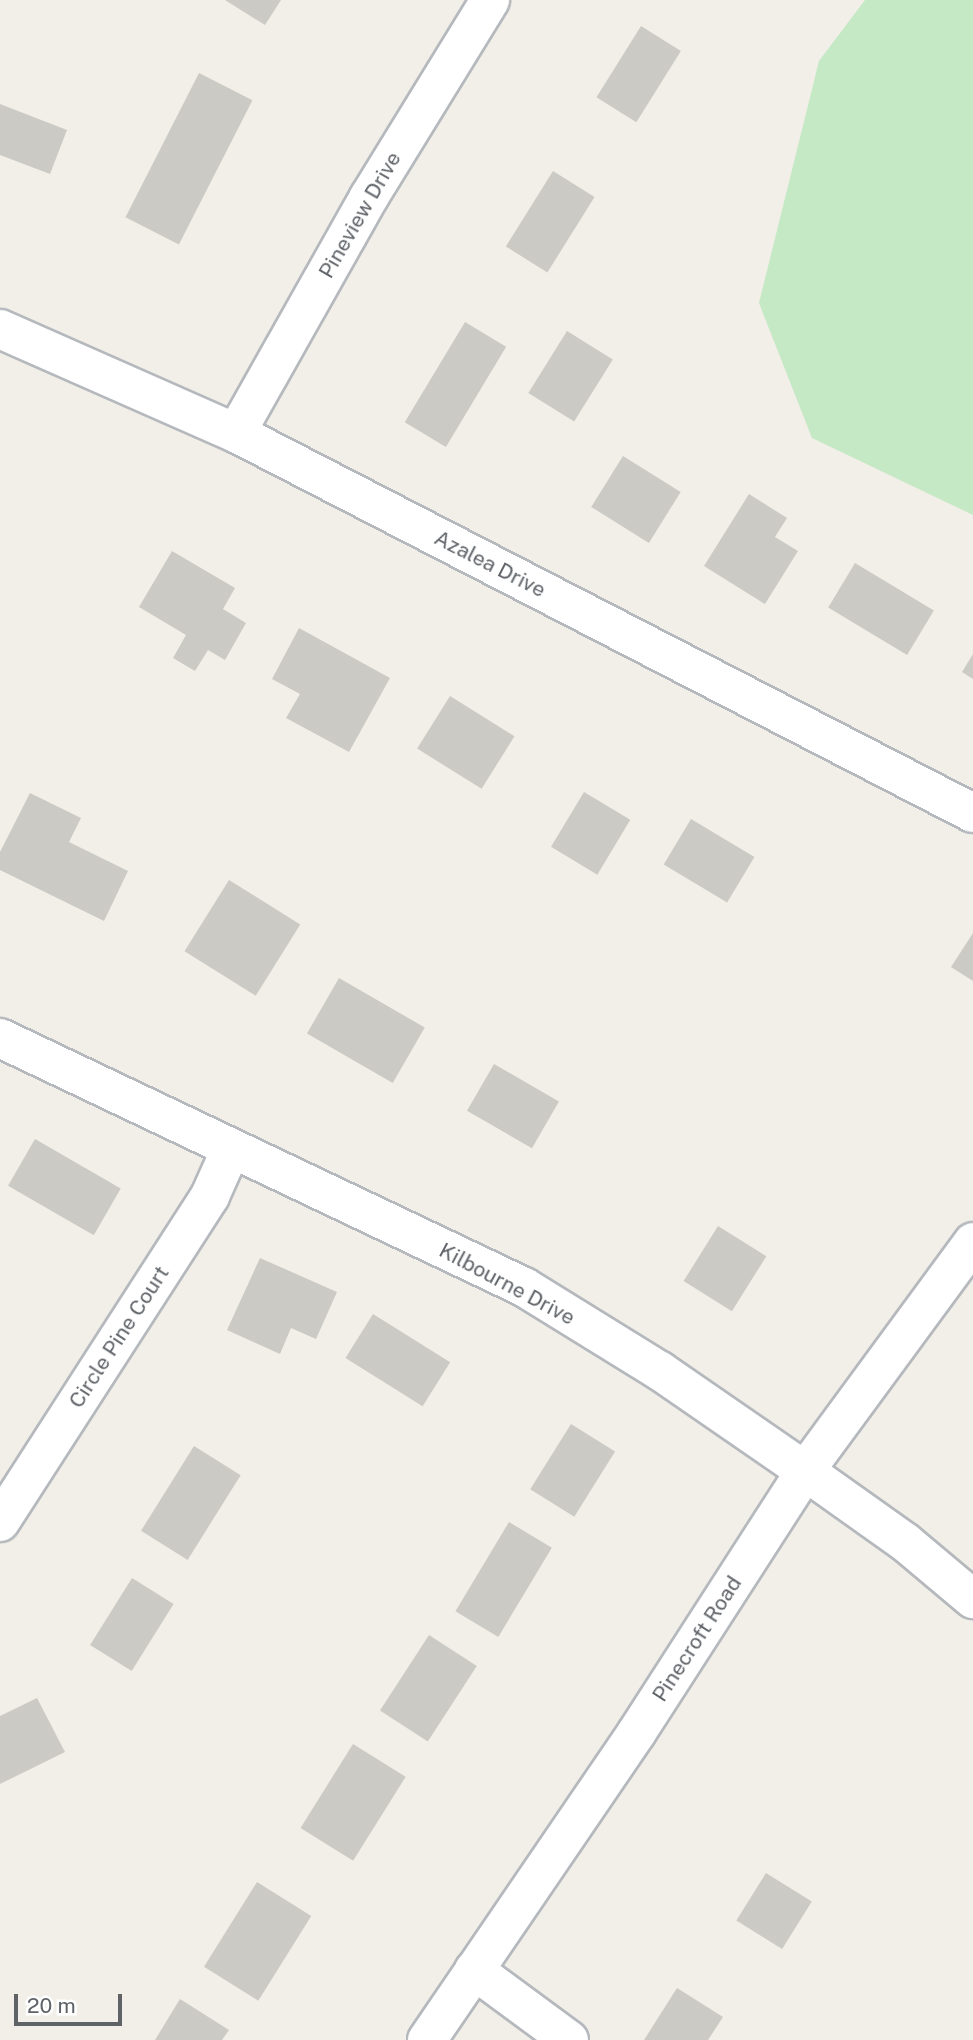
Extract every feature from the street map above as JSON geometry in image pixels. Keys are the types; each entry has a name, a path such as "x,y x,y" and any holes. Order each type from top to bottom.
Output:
{"street":[{"name":"Pineview Drive","path":"236,433 369,197 490,0"},
{"name":"Azalea Drive","path":"0,329 236,433 973,813"},
{"name":"Kilbourne Drive","path":"0,1038 524,1287 660,1371 905,1542 973,1599"},
{"name":"Circle Pine Court","path":"0,1522 210,1196 231,1149"},
{"name":"Pinecroft Road","path":"426,2040 637,1732 805,1472 973,1242"},
{"path":"474,1970 569,2040"}],"green space":[{"path":"865,0 973,0 973,515 812,438 759,303 819,61"}],"building":[{"path":"225,0 281,0 265,25"},
{"path":"641,26 681,51 636,122 596,97"},
{"path":"199,73 252,100 179,245 125,217"},
{"path":"0,104 67,130 50,174 0,155"},
{"path":"553,171 595,197 547,272 506,246"},
{"path":"465,322 506,347 446,447 405,422"},
{"path":"567,331 613,360 574,422 528,393"},
{"path":"623,456 681,492 649,543 591,507"},
{"path":"749,494 787,518 775,537 798,551 765,604 704,566"},
{"path":"172,551 235,588 223,609 246,623 225,660 208,650 195,671 173,658 186,635 139,607"},
{"path":"855,563 934,610 907,655 828,608"},
{"path":"299,628 390,678 349,752 286,718 300,694 272,679"},
{"path":"973,654 973,679 962,672"},
{"path":"450,696 514,736 482,789 417,749"},
{"path":"584,792 630,820 597,875 551,847"},
{"path":"30,793 81,818 69,842 128,871 104,921 0,870 0,852"},
{"path":"691,819 754,857 727,903 664,864"},
{"path":"229,880 300,925 256,996 184,951"},
{"path":"973,933 973,981 951,967"},
{"path":"339,978 425,1028 393,1083 307,1033"},
{"path":"494,1064 559,1102 532,1148 467,1111"},
{"path":"35,1139 121,1188 94,1235 8,1186"},
{"path":"718,1226 766,1256 732,1311 684,1281"},
{"path":"260,1258 337,1292 316,1339 291,1328 280,1354 227,1330"},
{"path":"373,1314 450,1362 423,1406 345,1358"},
{"path":"571,1424 615,1452 574,1517 530,1489"},
{"path":"194,1446 241,1475 188,1560 141,1531"},
{"path":"509,1522 552,1548 498,1637 455,1611"},
{"path":"132,1578 174,1604 132,1671 90,1645"},
{"path":"429,1635 477,1666 428,1742 380,1710"},
{"path":"37,1698 65,1752 0,1784 0,1716"},
{"path":"353,1744 406,1777 353,1861 301,1828"},
{"path":"766,1873 812,1902 782,1949 736,1920"},
{"path":"257,1882 311,1916 258,2001 204,1967"},
{"path":"677,1988 723,2017 708,2040 644,2040"},
{"path":"180,1999 229,2030 222,2040 155,2040"}]}
